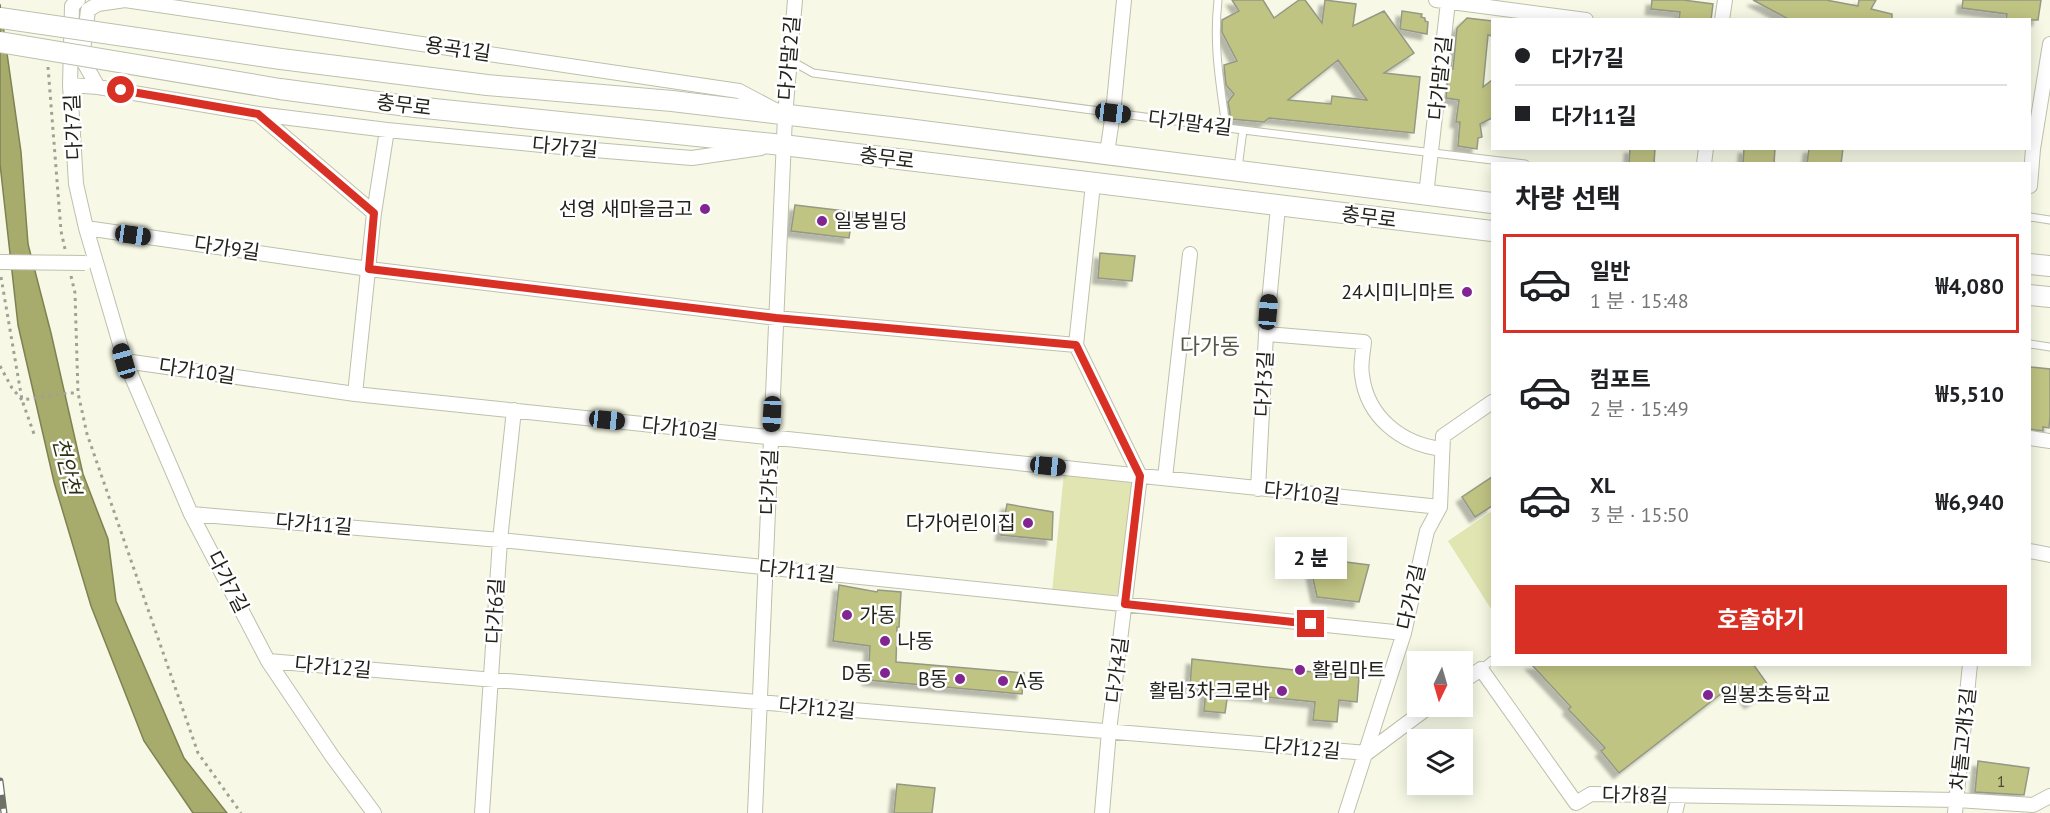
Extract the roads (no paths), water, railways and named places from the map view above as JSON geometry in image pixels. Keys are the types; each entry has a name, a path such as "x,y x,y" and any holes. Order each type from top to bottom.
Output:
{"main road":[{"name":"충무로","path":"0,18 281,59 487,85 672,101 1107,153 1491,203"},
{"name":"충무로","path":"0,42 280,90 426,108 783,145 1278,207 1491,231"},
{"path":"2031,264 2050,266"},
{"path":"2031,295 2050,297"}],"street":[{"path":"70,85 72,6 78,0"},
{"name":"용곡1길","path":"98,87 82,59 88,10 98,4 125,0 739,91 784,116"},
{"name":"다가말2길","path":"784,116 795,0"},
{"path":"1107,153 1124,0"},
{"path":"1722,18 1725,0"},
{"name":"다가말2길","path":"1426,195 1442,1 1571,18"},
{"path":"2031,149 2041,81 2050,44"},
{"name":"다가7길","path":"374,813 332,756 268,661 191,514 124,361 91,262 76,184 70,85 98,87 258,114 387,130 692,158 783,145"},
{"path":"258,114 374,213"},
{"name":"다가5길","path":"755,813 784,116"},
{"path":"355,394 374,213 387,130"},
{"path":"1093,184 1076,345 1140,476"},
{"name":"다가3길","path":"1258,489 1266,334 1278,207"},
{"name":"다가9길","path":"86,228 369,269 776,318 1076,345"},
{"path":"1165,478 1190,254"},
{"path":"0,262 91,262"},
{"path":"1266,334 1364,342 1361,374 1367,399 1379,417 1393,431 1425,447 1442,449 1443,436 1491,403"},
{"name":"다가10길","path":"124,361 355,394 1440,507"},
{"name":"다가6길","path":"482,813 500,540 514,410"},
{"path":"2031,438 2050,441"},
{"name":"다가2길","path":"1346,813 1404,633 1426,531 1440,507 1442,449"},
{"name":"다가4길","path":"1102,813 1109,731 1140,476"},
{"name":"다가11길","path":"191,514 500,540 1404,633"},
{"path":"2031,551 2050,555"},
{"name":"다가12길","path":"268,661 1367,753"},
{"name":"다가8길","path":"1473,674 1487,664 1576,803 1591,794 1956,806 2033,806 2050,796"},
{"name":"차돌고개3길","path":"1956,806 1970,666"},
{"path":"1367,753 1415,717"},
{"path":"1675,813 1679,796"}],"lane":[{"path":"1218,0 1214,29 1226,128"},
{"name":"다가말4길","path":"788,59 813,73 1226,128 1506,162"},
{"path":"1237,171 1243,130"},
{"path":"2031,218 2050,220"},
{"path":"2031,344 2050,347"}],"water":[{"name":"천안천","path":"0,4 21,152 28,244 83,474 108,539 116,601 184,758 227,813 193,813 144,741 91,606 54,482 18,325 0,164"}],"railway":[{"path":"0,781 4,813"}],"place":[{"name":"선영 새마을금고","path":"705,209"},
{"name":"일봉빌딩","path":"822,221"},
{"name":"24시미니마트","path":"1467,292"},
{"name":"다가어린이집","path":"1028,523"},
{"name":"가동","path":"847,615"},
{"name":"나동","path":"885,641"},
{"name":"활림마트","path":"1300,670"},
{"name":"D동","path":"885,673"},
{"name":"B동","path":"960,679"},
{"name":"A동","path":"1003,681"},
{"name":"활림3차크로바","path":"1282,691"},
{"name":"일봉초등학교","path":"1708,695"}],"district":[{"name":"다가동","path":"1210,346"}]}
